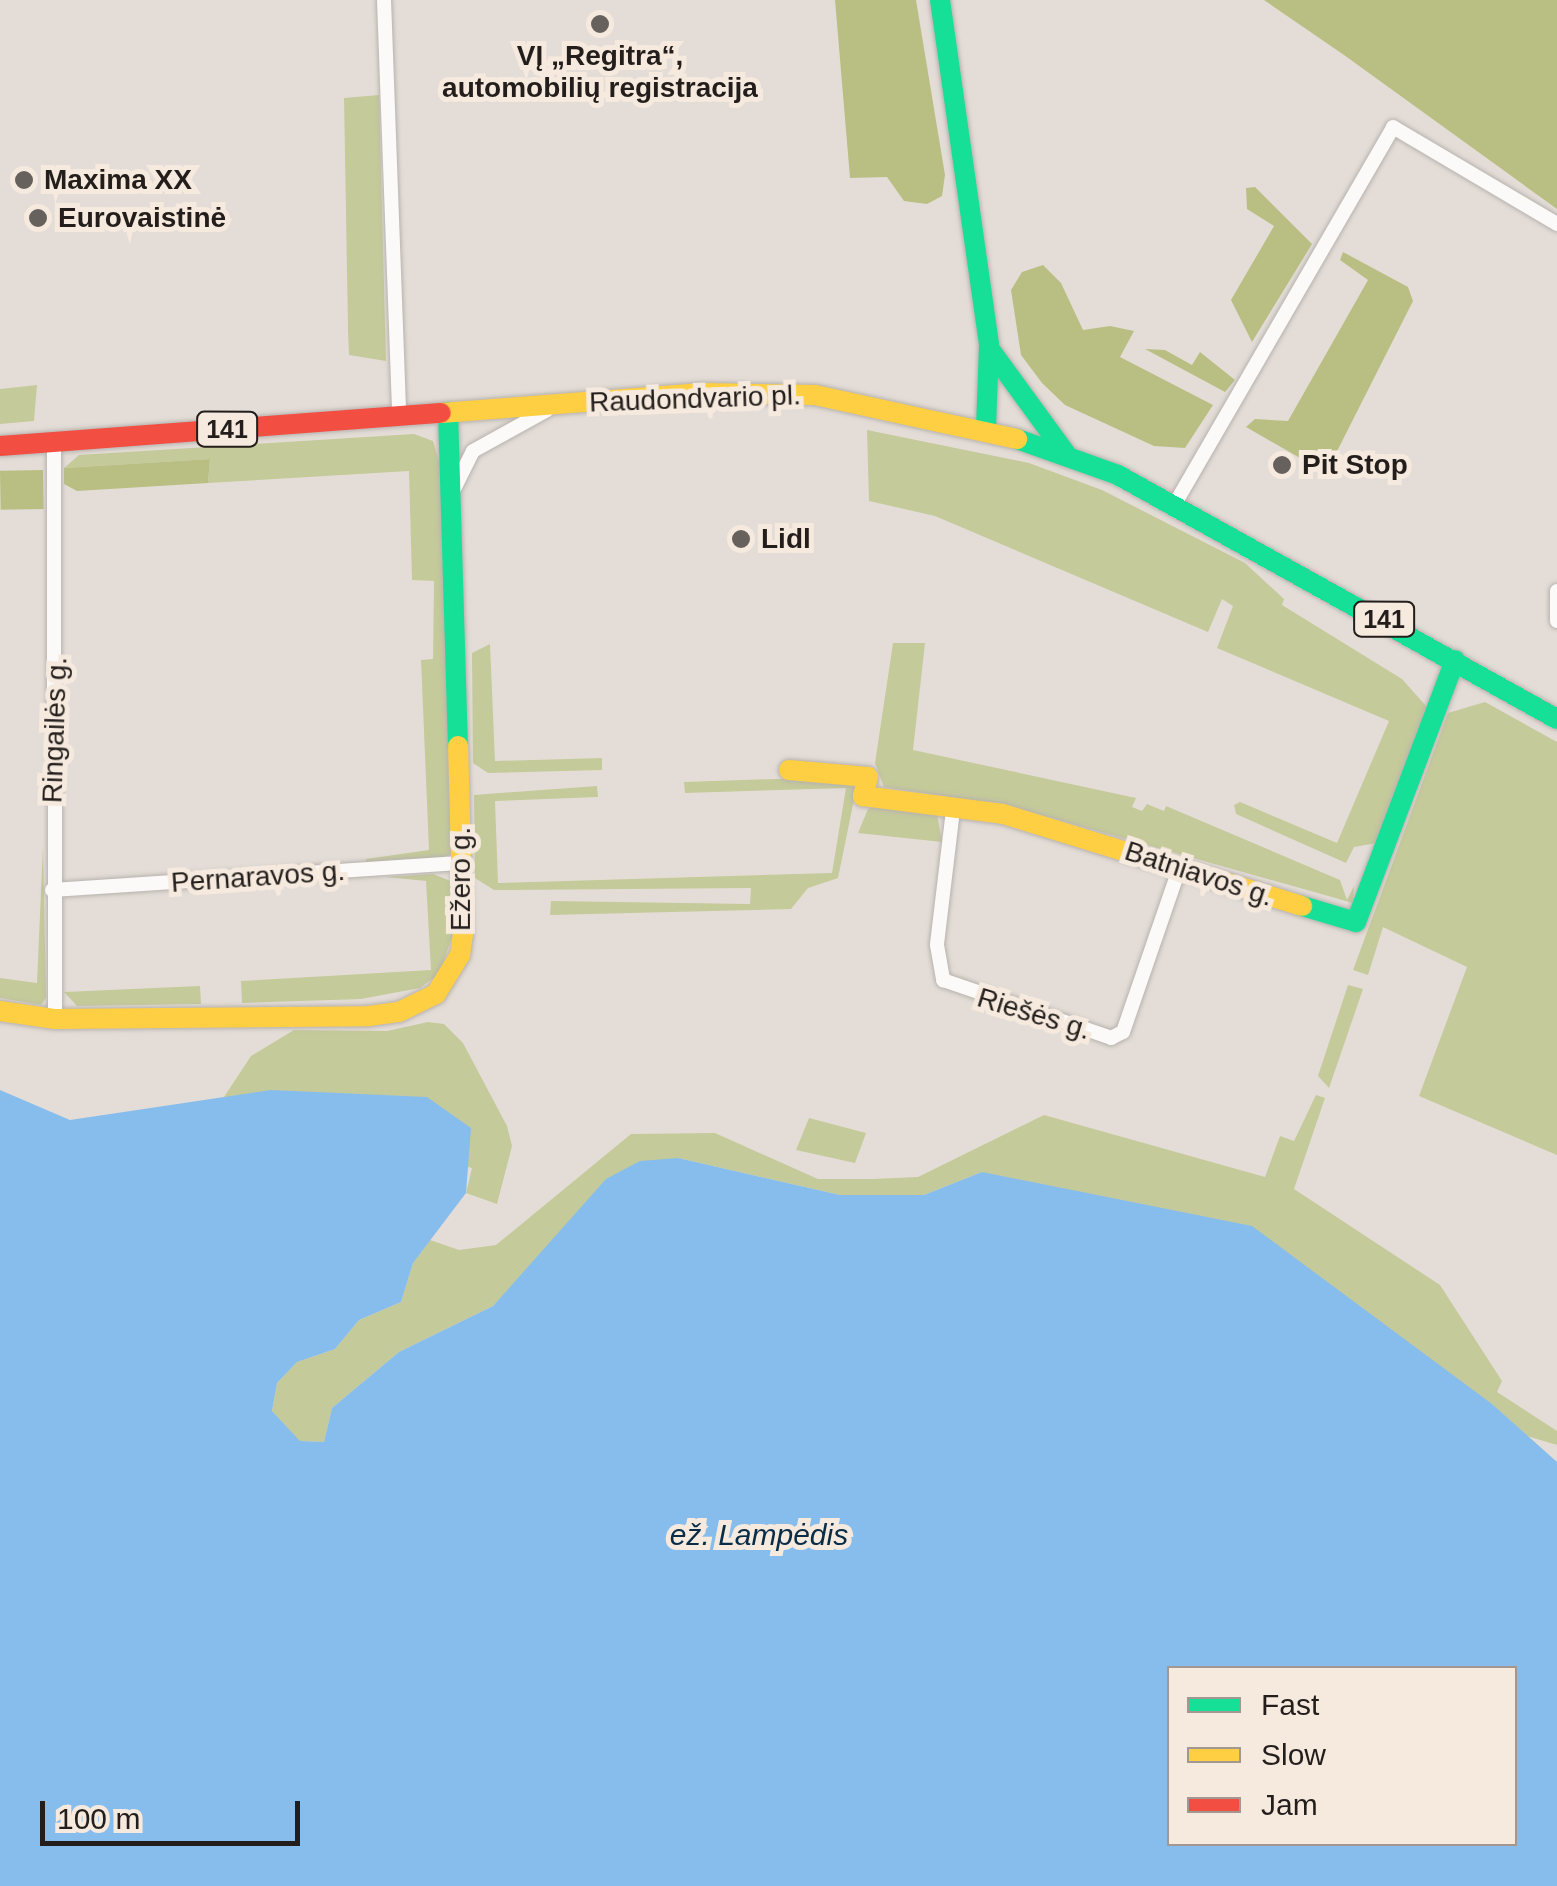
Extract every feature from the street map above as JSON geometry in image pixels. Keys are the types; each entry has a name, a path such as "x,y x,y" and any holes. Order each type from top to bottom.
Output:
{"main road":[{"path":"940,0 988,346 986,428"},
{"path":"988,346 1066,454"},
{"name":"Raudondvario pl.","path":"0,446 768,392 860,402 986,428 1066,454 1176,502 1557,719"},
{"name":"Ežero g.","path":"0,1011 55,1019 369,1016 420,1005 436,994 460,955 463,863 448,412"},
{"name":"Batniavos g.","path":"790,770 868,777 863,796 1003,814 1356,922 1456,660"}],"street":[{"path":"384,0 399,415"},
{"path":"1176,502 1392,127 1557,224"},
{"name":"Ežero g.","path":"452,495 473,451 558,404"},
{"name":"Ringailės g.","path":"54,442 55,1019"},
{"path":"1555,592 1557,621"},
{"name":"Riešės g.","path":"952,810 936,963 943,980 1111,1038 1123,1032 1180,866"},
{"name":"Pernaravos g.","path":"52,890 463,863"}],"green space":[{"path":"835,0 916,0 945,175 942,196 927,204 904,201 887,177 850,178"},
{"path":"1264,0 1557,0 1557,209 1344,55"},
{"path":"379,95 386,361 349,355 348,330 344,98"},
{"path":"1255,187 1312,244 1252,342 1231,300 1274,226 1247,209 1246,188"},
{"path":"1343,252 1408,287 1413,301 1326,473 1246,427 1255,419 1288,421 1368,280 1340,260"},
{"path":"1043,265 1061,283 1083,330 1110,326 1134,331 1120,357 1213,405 1185,448 1154,446 1065,405 1042,383 1021,355 1011,290 1022,272"},
{"path":"1145,349 1165,350 1192,365 1200,352 1235,380 1225,392"},
{"path":"37,385 34,421 0,424 0,389"},
{"path":"867,430 1029,463 1102,490 1245,563 1284,599 1282,605 1402,679 1427,707 1377,843 1354,847 1346,863 1236,814 1234,805 1240,802 1337,843 1389,721 1217,648 1233,606 1222,599 1208,632 935,516 869,501"},
{"path":"414,434 433,441 440,464 452,853 439,860 366,865 366,859 429,850 421,660 433,659 434,581 412,580 409,471 208,483 210,459 64,468 79,455"},
{"path":"210,459 208,483 77,491 64,484 64,468"},
{"path":"43,470 44,509 1,510 0,471"},
{"path":"893,643 925,643 913,750 1136,798 1132,807 1142,811 1147,804 1164,811 1166,806 1340,880 1347,900 1354,886 1353,903 1009,806 884,787 875,763"},
{"path":"490,644 495,761 602,758 602,770 488,773 473,763 472,653"},
{"path":"1485,702 1557,742 1557,1155 1419,1096 1467,967 1383,927 1368,975 1353,970 1448,713"},
{"path":"835,777 857,785 838,878 808,888 791,909 550,915 551,901 750,904 751,888 494,890 475,878 474,795 597,786 598,797 495,801 498,883 832,873 846,788 685,793 684,782"},
{"path":"877,805 937,814 942,842 858,833 868,809"},
{"path":"43,846 46,998 41,1005 0,998 0,978 37,983"},
{"path":"433,874 453,882 454,930 440,973 420,988 361,999 242,1003 241,981 431,970 426,881 386,877"},
{"path":"1348,985 1363,989 1329,1088 1318,1076"},
{"path":"200,986 201,1004 77,1006 64,992"},
{"path":"428,1022 444,1024 463,1043 507,1126 512,1146 497,1204 466,1193 472,1168 224,1097 251,1056 294,1030 387,1031"},
{"path":"1316,1095 1325,1098 1294,1189 1440,1285 1502,1381 1497,1392 1557,1431 1557,1445 1527,1436 1492,1404 982,1172 924,1195 840,1195 678,1158 534,1262 493,1306 399,1352 332,1408 324,1442 299,1441 272,1411 277,1383 297,1362 335,1349 359,1320 401,1302 413,1263 430,1240 459,1250 496,1245 631,1134 715,1133 818,1179 918,1177 1044,1115 1265,1177 1280,1136 1294,1141"},
{"path":"809,1118 866,1133 855,1163 796,1150"}],"water":[{"name":"ež. Lampėdis","path":"0,1090 70,1120 271,1090 427,1097 471,1128 466,1193 413,1263 401,1302 359,1320 335,1349 297,1362 277,1383 272,1411 300,1441 324,1442 332,1408 399,1352 493,1306 606,1179 640,1161 678,1158 840,1195 924,1195 982,1172 1252,1226 1492,1404 1557,1462 1557,1886 0,1886"}],"traffic: fast":[{"path":"940,0 989,346 986,428"},
{"path":"991,351 1066,454"},
{"path":"448,412 458,746"},
{"path":"1017,439 1118,475 1557,719"},
{"path":"1302,906 1356,922 1455,660"}],"traffic: slow":[{"path":"441,413 702,393 815,395 1017,439"},
{"path":"0,1011 55,1019 369,1016 399,1012 436,994 460,955 463,934 458,746"},
{"path":"789,770 868,777 863,796 1003,814 1302,906"}],"traffic: jam":[{"path":"0,446 441,413"}],"place":[{"name":"VĮ „Regitra“, automobilių registracija","path":"600,24"},
{"name":"Maxima XX","path":"24,180"},
{"name":"Eurovaistinė","path":"38,218"},
{"name":"Pit Stop","path":"1282,465"},
{"name":"Lidl","path":"741,539"}]}
